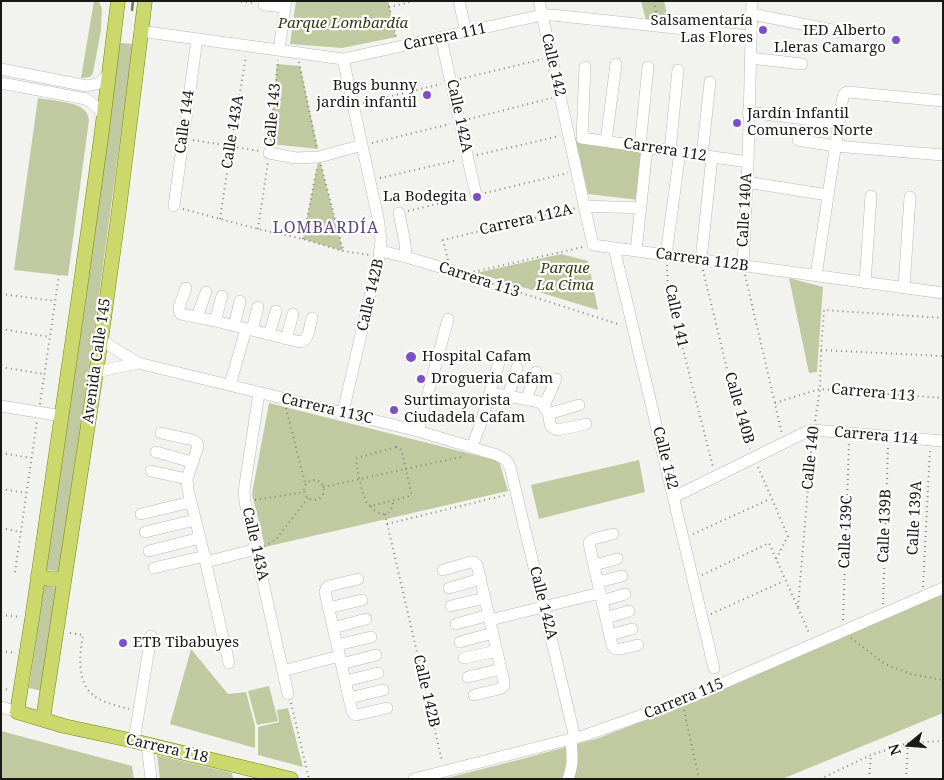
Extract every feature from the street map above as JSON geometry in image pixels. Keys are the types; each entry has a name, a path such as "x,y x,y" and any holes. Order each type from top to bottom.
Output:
{"main road":[{"name":"Avenida Calle 145","path":"17,712 62,416 104,117 118,1"},
{"name":"Avenida Calle 145","path":"42,719 101,340 145,1"},
{"path":"38,575 48,579 64,579"},
{"path":"17,712 42,719"},
{"name":"Carrera 118","path":"42,719 64,726 282,778"}],"street":[{"path":"460,1 466,32"},
{"name":"Calle 142","path":"538,1 593,245"},
{"name":"Calle 140A","path":"743,266 752,1"},
{"path":"265,3 285,4 279,50"},
{"path":"752,14 842,32"},
{"name":"Carrera 111","path":"140,31 343,59 542,15 751,36"},
{"name":"Calle 142A","path":"441,38 476,195"},
{"name":"Calle 144","path":"174,206 196,39"},
{"path":"750,58 802,64"},
{"name":"Calle 142B","path":"343,59 378,218 381,240 380,254 344,412"},
{"path":"606,141 616,64"},
{"name":"Carrera 112","path":"585,67 582,138 748,162"},
{"path":"636,251 641,208 648,67"},
{"path":"1,69 87,86 100,83 110,72"},
{"path":"666,255 675,152 678,70"},
{"path":"701,260 710,82"},
{"path":"1,83 86,100 97,106 104,117"},
{"path":"816,276 838,123 845,93 943,101"},
{"path":"748,112 838,123"},
{"path":"798,140 835,146 943,155"},
{"path":"269,153 296,158 320,157 362,145"},
{"path":"746,182 828,195"},
{"path":"865,283 872,196"},
{"path":"904,288 910,198"},
{"name":"Carrera 112A","path":"584,206 641,208"},
{"path":"398,214 406,257"},
{"name":"Carrera 112B","path":"593,245 943,293"},
{"name":"Calle 142","path":"614,248 714,668"},
{"name":"Carrera 113","path":"380,254 406,257 450,270"},
{"path":"186,288 179,307 181,314 300,342 304,342 306,339 312,318"},
{"path":"197,317 206,292"},
{"path":"215,321 222,296"},
{"path":"234,326 240,301"},
{"path":"230,385 258,307"},
{"path":"269,334 276,310"},
{"path":"286,339 293,314"},
{"path":"418,430 448,319"},
{"name":"Carrera 113C","path":"101,340 138,363 418,430 497,455 506,460 510,467"},
{"path":"472,446 491,393 499,362"},
{"name":"Carrera 113C","path":"96,372 138,363"},
{"path":"508,396 517,368"},
{"path":"526,400 536,372"},
{"path":"546,410 556,379"},
{"name":"Calle 143A","path":"259,393 244,491 245,502 288,694"},
{"path":"491,393 540,402 546,410 550,427 553,429 558,430 586,424"},
{"path":"546,410 579,405"},
{"path":"1,406 62,416"},
{"name":"Carrera 114","path":"674,497 813,430 937,441"},
{"path":"161,433 193,440 198,446 187,479 188,490 229,663"},
{"path":"156,452 192,462"},
{"name":"Calle 142A","path":"510,467 544,607 573,739 572,768 568,779"},
{"path":"151,471 187,479"},
{"path":"141,514 191,502"},
{"path":"145,532 196,520"},
{"path":"613,534 592,539 589,543 600,592 612,645 615,649 620,650 638,645"},
{"path":"149,551 200,538"},
{"path":"154,568 256,549"},
{"path":"594,565 617,558"},
{"path":"444,570 474,562 477,565 485,598 504,686 474,695"},
{"path":"600,592 622,576"},
{"path":"358,579 329,586 325,592 328,608 354,714 387,708"},
{"path":"449,588 480,579"},
{"name":"Carrera 115","path":"414,779 573,739 611,727 682,701 943,588"},
{"path":"456,624 544,607 600,592 625,594"},
{"path":"452,606 485,598"},
{"path":"328,608 362,600"},
{"path":"606,618 628,611"},
{"path":"333,628 366,619"},
{"path":"610,635 632,629"},
{"path":"460,642 493,633"},
{"path":"151,636 138,711 140,743 151,779"},
{"path":"283,671 339,655 371,636"},
{"path":"464,658 497,651"},
{"path":"339,655 376,655"},
{"path":"468,677 501,669"},
{"path":"345,681 378,673"},
{"path":"349,698 383,690"},
{"path":"1,707 17,712"}],"path":[{"path":"236,1 265,3"},
{"path":"388,1 398,47"},
{"path":"390,7 415,1"},
{"path":"654,1 660,26"},
{"name":"Calle 143A","path":"220,219 248,46"},
{"name":"Calle 143","path":"258,229 269,153 279,50"},
{"path":"183,138 269,153"},
{"path":"303,239 320,157"},
{"path":"174,206 343,251 380,254"},
{"name":"Carrera 112A","path":"450,270 443,240 584,206"},
{"path":"463,274 593,245"},
{"name":"Calle 141","path":"666,255 668,290 715,477"},
{"name":"Calle 140B","path":"701,260 742,431 788,536 776,559"},
{"name":"Calle 140A","path":"743,266 785,443"},
{"name":"Carrera 113","path":"450,270 633,329"},
{"path":"15,572 59,275"},
{"path":"1,294 55,301"},
{"name":"Calle 140","path":"798,607 813,430 820,388 824,310 943,318"},
{"path":"1,330 50,337"},
{"path":"821,350 943,356"},
{"path":"1,367 44,374"},
{"name":"Carrera 113","path":"775,404 820,388 943,398"},
{"path":"284,398 305,484 304,492 308,498 316,499 321,497 323,487 321,482 311,480 305,484"},
{"name":"Calle 139C","path":"843,631 850,433"},
{"name":"Calle 139B","path":"882,614 889,437"},
{"name":"Calle 139A","path":"922,597 937,441"},
{"path":"323,487 461,457 472,446"},
{"path":"371,506 410,496 411,493 402,452 400,448 396,447 357,458 356,461 368,505 379,514 385,514 393,507 393,501"},
{"path":"1,453 32,458"},
{"path":"1,489 26,494"},
{"path":"245,502 304,492"},
{"path":"387,524 516,492"},
{"path":"256,549 277,538 308,498"},
{"path":"684,538 771,499"},
{"name":"Calle 142B","path":"385,514 444,771"},
{"path":"1,528 21,532"},
{"path":"693,580 769,543 814,644"},
{"path":"702,618 785,580"},
{"path":"1,615 21,617"},
{"path":"843,631 886,664 912,674 943,680"},
{"path":"70,633 83,635 79,664 86,688 93,696 101,700 138,711"},
{"path":"1,651 16,653"},
{"path":"1,688 10,690"},
{"path":"288,694 309,779"},
{"path":"682,701 699,779"},
{"path":"820,779 871,755 908,743 943,741"},
{"path":"906,779 908,743"},
{"path":"869,779 871,755"}],"green space":[{"path":"94,1 99,2 102,8 101,30 93,73 90,77 81,78"},
{"name":"Parque Lombardía","path":"296,1 388,1 396,37 342,48 290,44"},
{"path":"641,1 664,1 669,22 646,20"},
{"path":"120,43 133,44 94,332 59,571 46,570"},
{"path":"277,64 300,66 318,149 270,144"},
{"path":"38,98 68,103 79,107 86,112 89,120 68,276 14,270"},
{"path":"575,138 643,148 639,200 588,194"},
{"path":"319,157 343,251 303,239"},
{"name":"Parque La Cima","path":"561,254 588,261 598,310 476,273"},
{"path":"789,278 823,287 817,372 809,373"},
{"path":"269,403 499,461 508,491 265,547 252,494"},
{"path":"639,460 645,492 539,519 531,485"},
{"path":"44,586 58,588 42,691 29,688"},
{"path":"943,594 943,713 782,779 443,779 599,738 700,699"},
{"path":"191,649 228,694 246,692 255,726 255,748 170,724"},
{"path":"269,686 278,721 257,725 248,691"},
{"path":"288,708 303,767 258,755 258,727 279,722 277,710"},
{"path":"1,731 132,766 134,779 1,779"},
{"path":"157,755 232,773 233,779 160,779"}],"waterway":[{"path":"132,10 133,1"}],"place":[{"name":"Salsamentaría Las Flores","path":"763,30"},
{"name":"IED Alberto Lleras Camargo","path":"896,40"},
{"name":"Bugs bunny jardin infantil","path":"427,95"},
{"name":"Jardín Infantil Comuneros Norte","path":"737,123"},
{"name":"La Bodegita","path":"477,197"},
{"name":"Hospital Cafam","path":"411,357"},
{"name":"Drogueria Cafam","path":"421,379"},
{"name":"Surtimayorista Ciudadela Cafam","path":"394,410"},
{"name":"ETB Tibabuyes","path":"123,643"}],"district":[{"name":"LOMBARDÍA","path":"326,228"}]}
